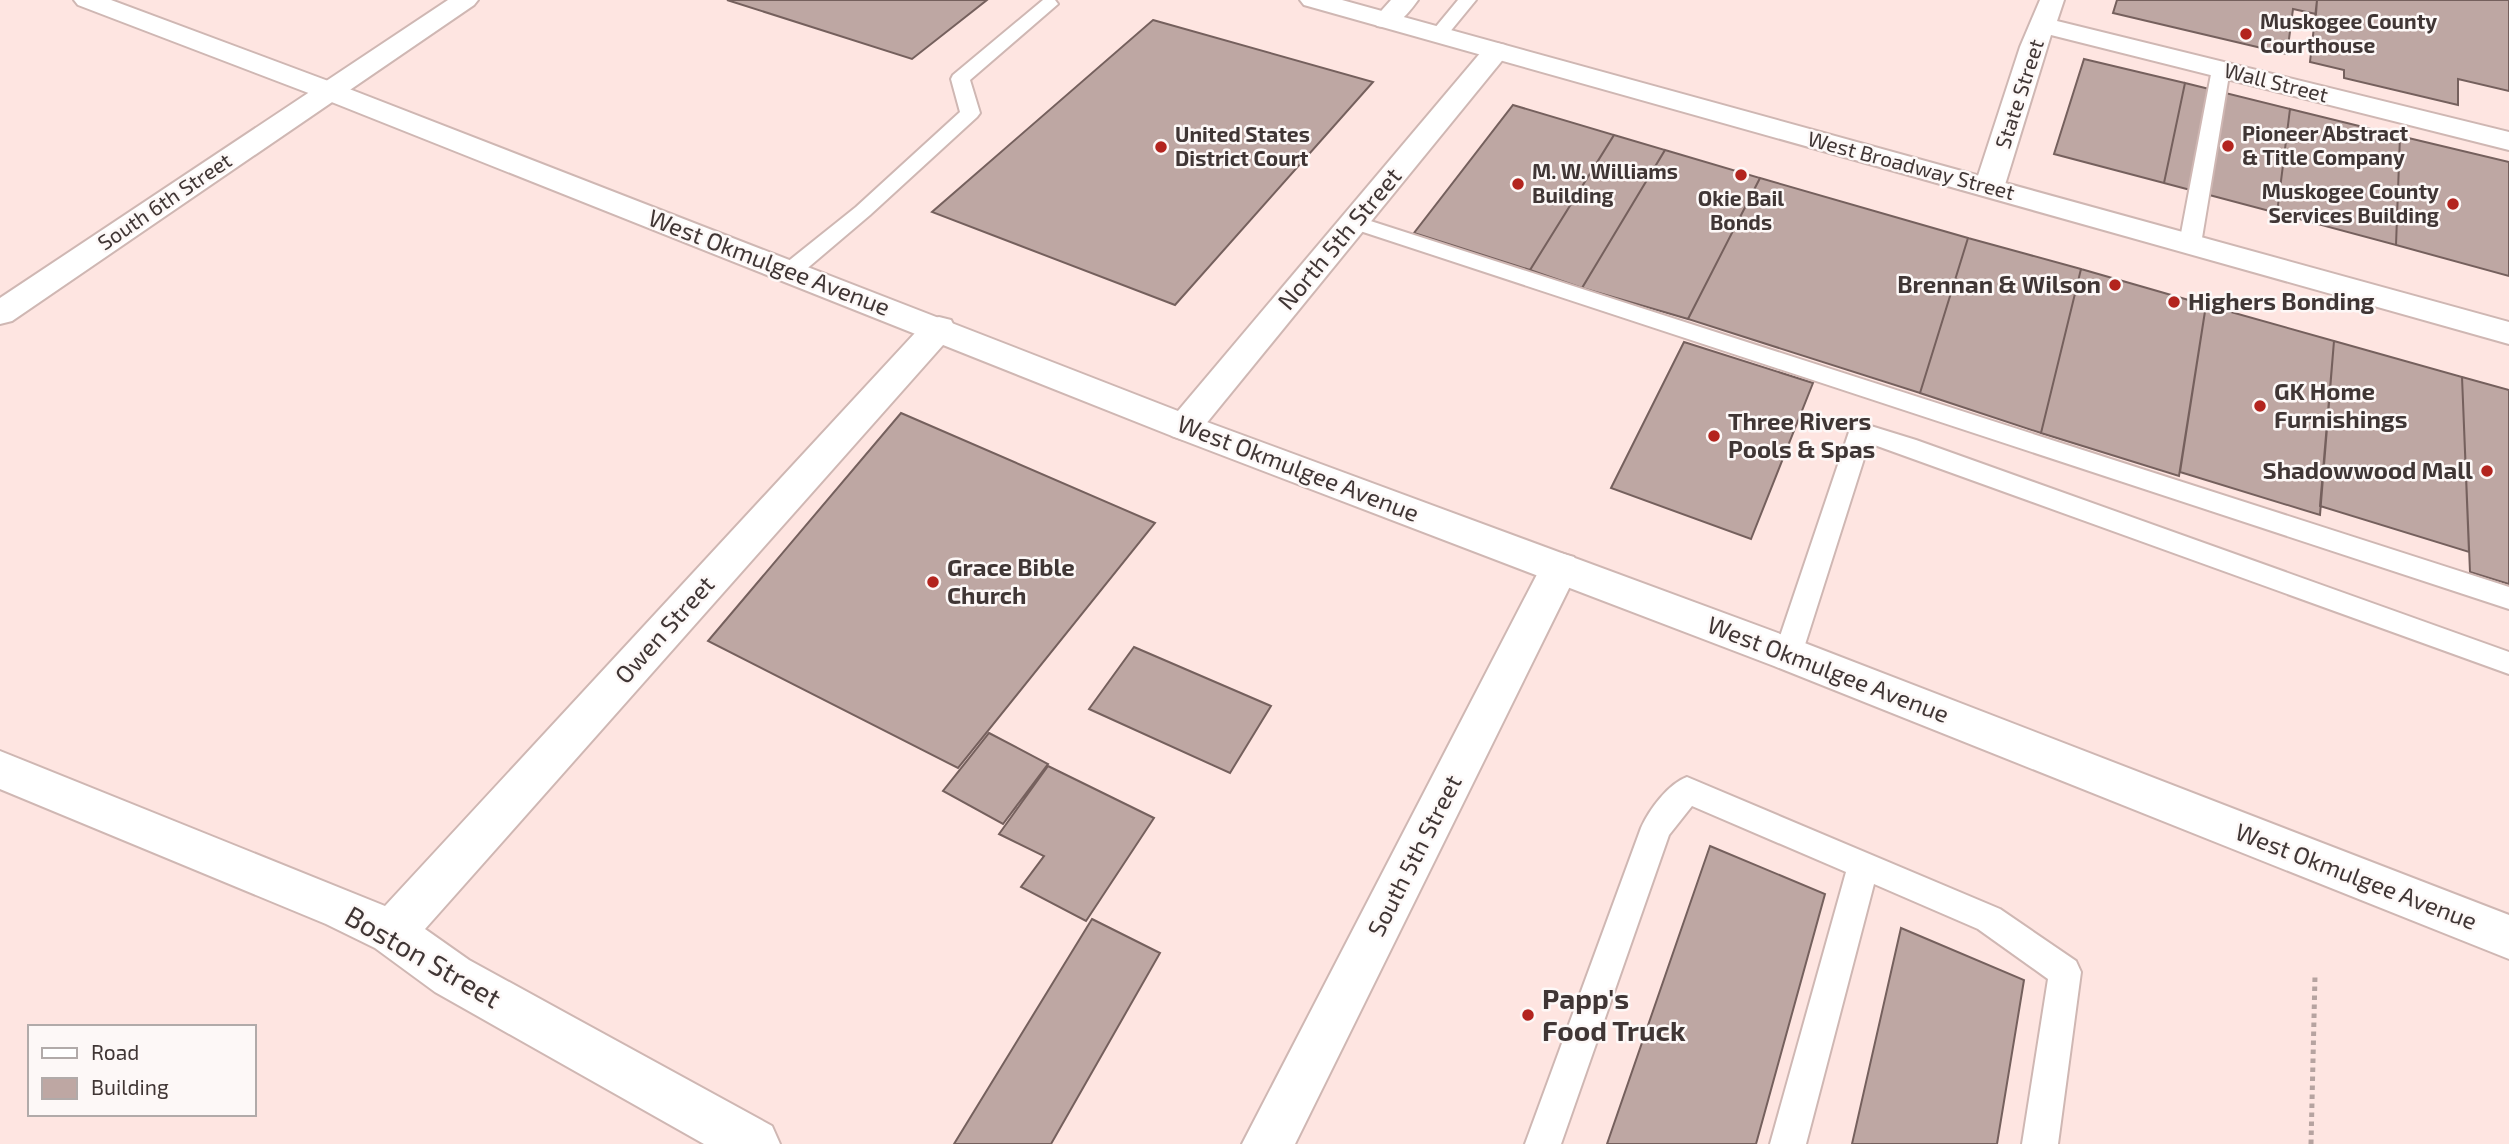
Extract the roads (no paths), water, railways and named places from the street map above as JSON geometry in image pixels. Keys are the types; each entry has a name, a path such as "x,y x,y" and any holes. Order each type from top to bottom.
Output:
{"street":[{"name":"West Okmulgee Avenue","path":"87,0 330,91 789,272 939,328 1184,427 1788,654 2509,937"},
{"name":"South 6th Street","path":"0,313 465,0"},
{"name":"West Broadway Street","path":"1313,0 2509,333"},
{"path":"1386,20 1405,0"},
{"name":"Wall Street","path":"2048,13 2221,69 2509,141"},
{"name":"State Street","path":"1989,188 2033,47 2048,13"},
{"name":"North 5th Street","path":"1184,427 1496,51"},
{"name":"Owen Street","path":"392,932 939,328"},
{"name":"South 5th Street","path":"1268,1144 1560,568"},
{"name":"Boston Street","path":"0,770 342,909 392,932 452,976 754,1144"}],"lane":[{"path":"1438,35 1467,0"},
{"path":"789,272 863,211 970,113 960,79 1049,4"},
{"path":"2190,244 2221,69"},
{"path":"1355,222 2509,598"},
{"path":"1788,654 1861,432 1907,446 2509,663"},
{"path":"1543,1144 1656,828 1687,790 1989,919 2065,972 2040,1144"},
{"path":"1788,1144 1863,866"}],"place":[{"name":"Muskogee County Courthouse","path":"2246,34"},
{"name":"Pioneer Abstract & Title Company","path":"2228,146"},
{"name":"United States District Court","path":"1161,147"},
{"name":"Okie Bail Bonds","path":"1741,175"},
{"name":"M. W. Williams Building","path":"1518,184"},
{"name":"Muskogee County Services Building","path":"2453,204"},
{"name":"Brennan & Wilson","path":"2115,285"},
{"name":"Highers Bonding","path":"2174,302"},
{"name":"GK Home Furnishings","path":"2260,406"},
{"name":"Three Rivers Pools & Spas","path":"1714,436"},
{"name":"Shadowwood Mall","path":"2487,471"},
{"name":"Grace Bible Church","path":"933,582"},
{"name":"Papp's Food Truck","path":"1528,1015"}]}
